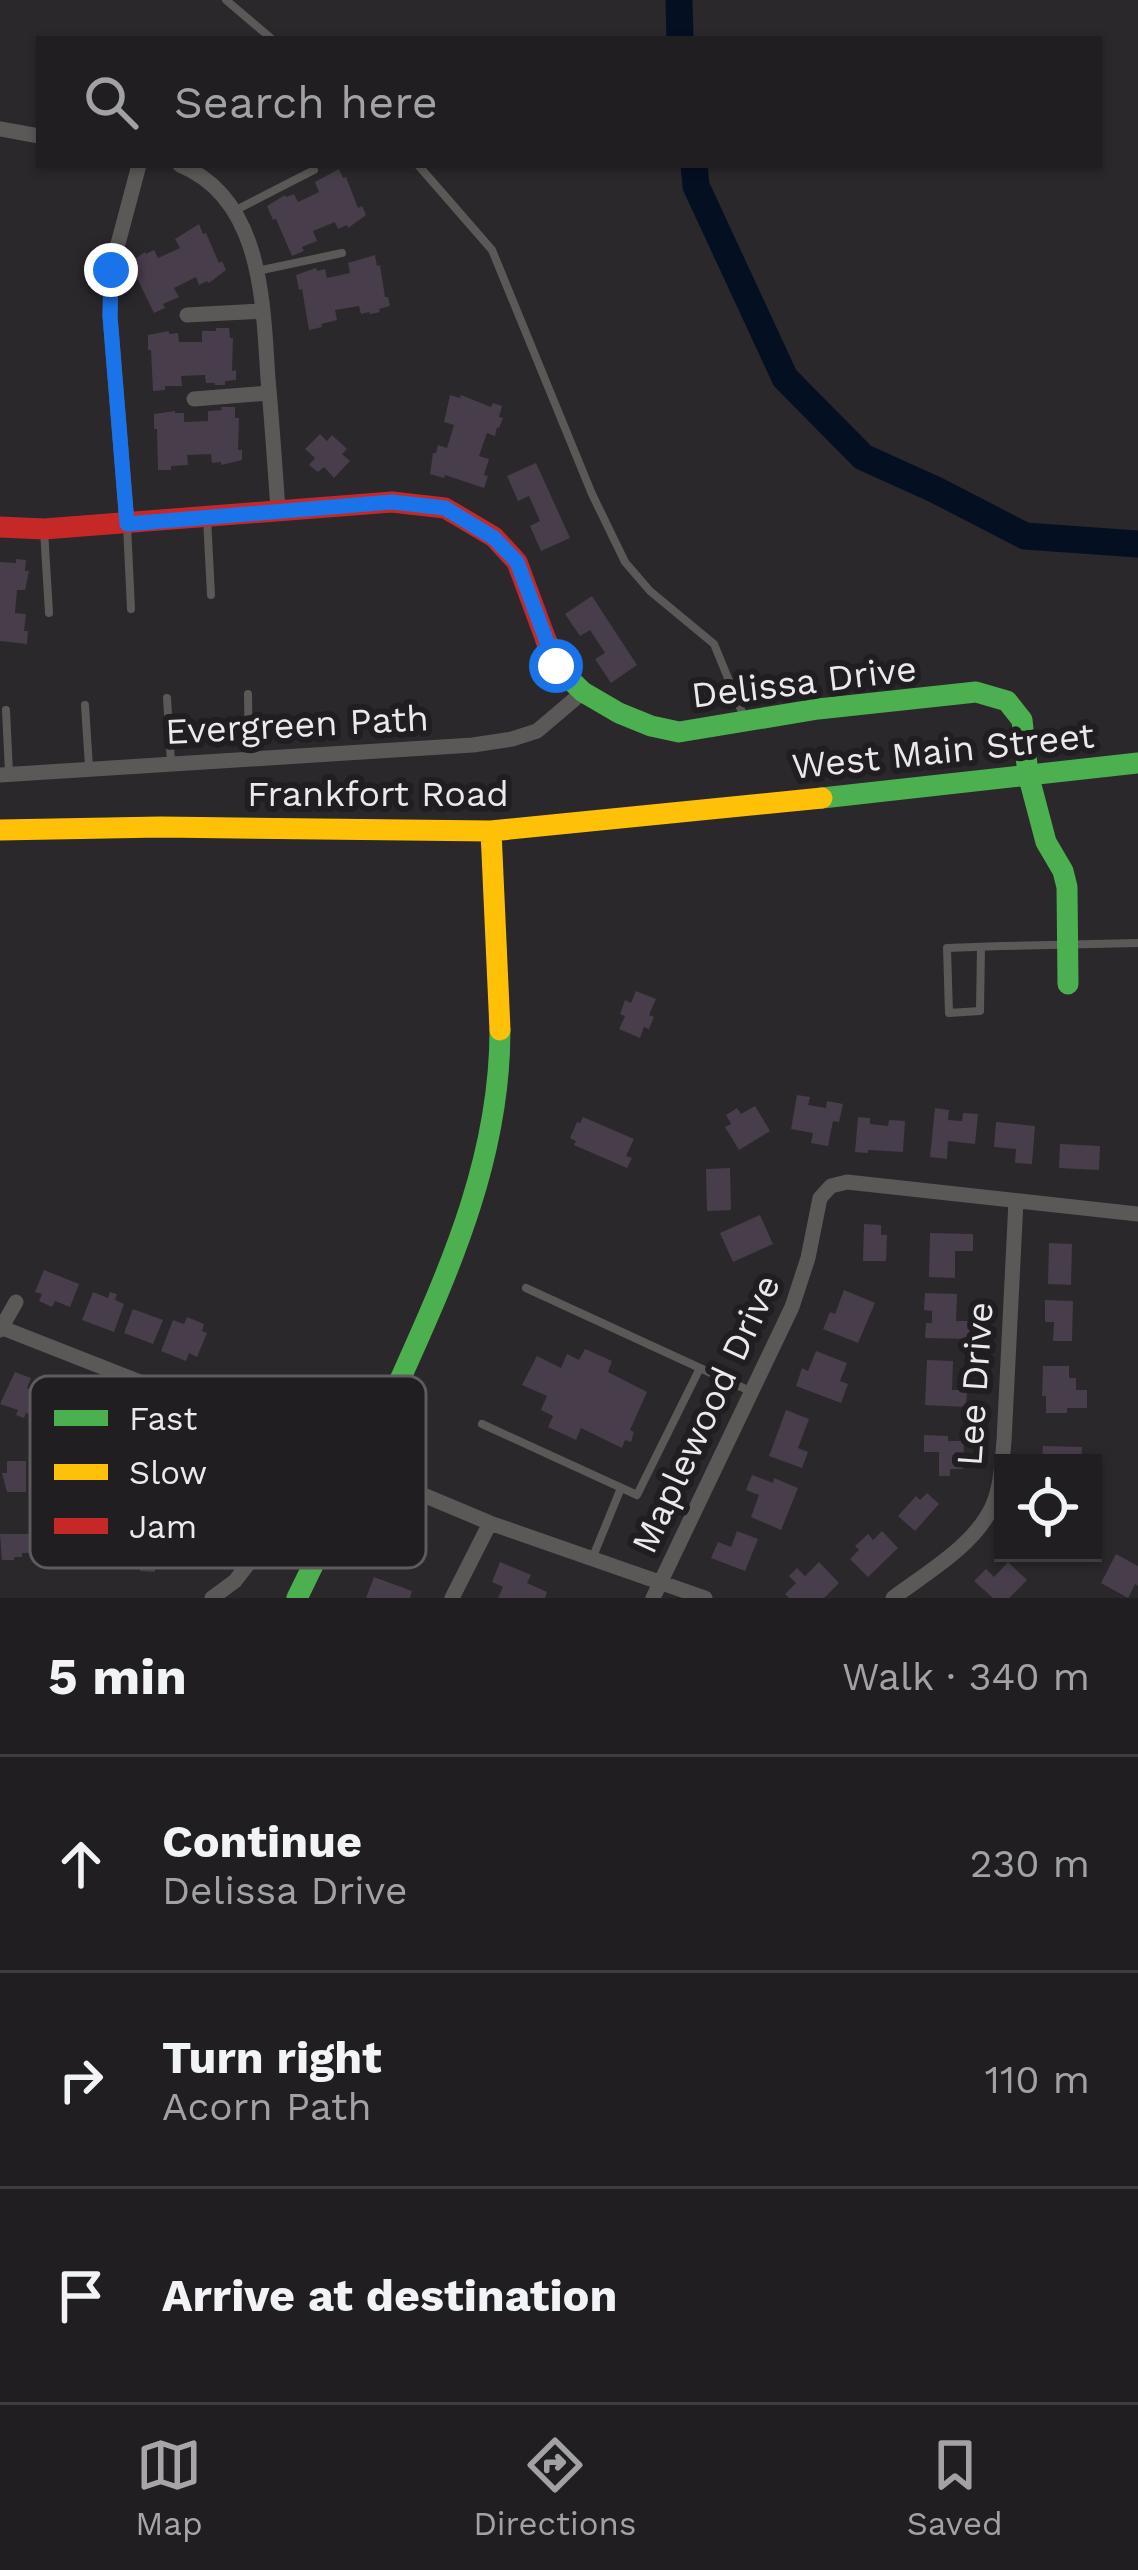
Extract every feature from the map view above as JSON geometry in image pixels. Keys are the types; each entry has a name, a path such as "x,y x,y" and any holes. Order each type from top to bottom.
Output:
{"main road":[{"name":"Delissa Drive","path":"0,527 44,529 419,503 445,508 494,538 517,562 556,666 583,692 619,713 679,732 818,709 976,692 1006,701 1022,720 1028,774"},
{"name":"West Main Street","path":"755,806 1138,763"},
{"path":"1028,774 1046,842 1066,886 1068,984"},
{"name":"Frankfort Road","path":"0,830 491,831 755,806"},
{"path":"401,1376 475,1206 496,1106 500,968 491,831"},
{"path":"297,1598 311,1568"}],"street":[{"path":"0,128 36,135"},
{"path":"127,524 110,316 111,270 138,168"},
{"path":"191,168 221,192 248,237 262,286 278,510"},
{"path":"187,315 263,311"},
{"path":"194,398 269,393"},
{"name":"Evergreen Path","path":"5,774 473,745 537,730 583,692"},
{"name":"Maplewood Drive","path":"657,1591 792,1306 820,1198 831,1186 847,1182 1016,1201"},
{"path":"1016,1201 1138,1214"},
{"name":"Lee Drive","path":"893,1598 963,1544 991,1509 1004,1441 1016,1201"},
{"path":"16,1302 0,1328 124,1376"},
{"path":"426,1496 592,1559 657,1591 705,1598"},
{"path":"452,1598 490,1523"},
{"path":"212,1598 245,1568"}],"lane":[{"path":"226,0 268,36"},
{"path":"421,168 492,250 592,494 625,562 650,591 714,644 745,721"},
{"path":"232,212 314,170"},
{"path":"257,272 342,253"},
{"path":"207,516 211,595"},
{"path":"127,524 130,609"},
{"path":"44,529 49,613"},
{"path":"248,694 249,757"},
{"path":"167,698 171,762"},
{"path":"85,705 90,768"},
{"path":"5,774 6,710"},
{"path":"981,946 980,1011 949,1013 947,948 981,946 1138,944"},
{"path":"526,1288 752,1392"},
{"path":"482,1424 637,1496 700,1368"},
{"path":"592,1559 621,1488"}],"building":[{"path":"339,169 366,215 348,228 338,229 335,222 313,231 317,241 292,256 267,206 285,195 294,194 298,202 319,192 315,182"},
{"path":"199,224 226,270 209,283 199,285 196,277 174,288 179,297 154,313 127,264 145,252 154,250 158,258 180,248 175,239"},
{"path":"375,255 390,306 370,314 361,314 359,306 335,310 337,320 309,330 296,275 316,268 325,269 327,278 350,273 348,263"},
{"path":"229,328 233,338 236,380 215,385 206,383 205,375 181,376 182,386 153,391 148,335 169,331 178,333 179,342 202,342 202,331"},
{"path":"450,395 502,406 499,428 495,436 487,433 479,456 489,459 484,488 430,474 433,453 438,445 447,448 454,425 444,422"},
{"path":"235,407 242,460 221,465 212,463 211,454 187,455 188,465 158,470 154,414 175,411 184,413 184,422 208,421 208,411"},
{"path":"320,434 327,441 332,435 347,449 342,454 350,461 334,478 324,467 318,472 309,465 315,458 305,449"},
{"path":"536,463 570,538 541,551 530,526 540,521 529,496 518,501 507,476"},
{"path":"16,559 26,560 25,571 29,571 25,590 17,590 15,613 26,614 27,644 0,641 0,562 16,563"},
{"path":"592,596 637,665 611,683 595,659 605,653 590,630 580,636 565,614"},
{"path":"636,991 656,999 649,1015 654,1017 640,1038 619,1029 625,1000 631,1003"},
{"path":"797,1095 810,1097 808,1105 843,1104 839,1122 833,1121 828,1146 811,1143 813,1133 791,1129"},
{"path":"755,1106 770,1131 739,1150 725,1127 731,1124 726,1115"},
{"path":"935,1108 949,1110 948,1120 962,1121 963,1113 978,1114 975,1144 948,1141 947,1159 930,1157"},
{"path":"583,1117 634,1139 626,1156 632,1158 627,1168 574,1145 576,1141 570,1138"},
{"path":"858,1117 888,1126 889,1120 905,1121 903,1152 855,1152"},
{"path":"996,1122 1035,1126 1032,1164 1015,1163 1016,1149 994,1147"},
{"path":"1060,1144 1100,1146 1099,1170 1059,1168"},
{"path":"730,1168 731,1210 707,1211 706,1169"},
{"path":"760,1215 773,1244 733,1262 720,1233"},
{"path":"864,1224 881,1225 881,1235 887,1235 886,1261 863,1261"},
{"path":"930,1233 973,1234 973,1251 955,1251 955,1278 929,1277"},
{"path":"1049,1243 1072,1244 1071,1285 1048,1284"},
{"path":"44,1270 79,1284 70,1307 39,1301 42,1294 35,1292"},
{"path":"844,1290 875,1303 858,1343 823,1329"},
{"path":"93,1292 108,1298 110,1292 117,1294 115,1300 124,1304 114,1332 82,1320"},
{"path":"925,1293 957,1294 956,1321 970,1321 970,1339 925,1338 932,1311 924,1310"},
{"path":"1045,1300 1073,1301 1072,1341 1053,1341 1054,1322 1045,1322"},
{"path":"133,1309 163,1320 153,1344 124,1333"},
{"path":"187,1317 204,1324 202,1331 207,1333 197,1357 189,1353 186,1361 161,1351 173,1320 184,1324"},
{"path":"585,1349 612,1361 608,1372 647,1392 630,1430 634,1432 631,1442 625,1440 622,1448 581,1428 576,1440 548,1427 553,1416 541,1410 547,1396 522,1385 537,1356 561,1368 567,1354 579,1360"},
{"path":"816,1351 847,1363 840,1381 848,1384 841,1403 796,1386 802,1368 808,1371"},
{"path":"927,1360 953,1361 952,1390 967,1390 966,1407 925,1405"},
{"path":"1043,1366 1069,1366 1076,1390 1087,1390 1087,1408 1046,1413"},
{"path":"15,1372 30,1378 30,1414 24,1418 16,1415 18,1410 0,1404"},
{"path":"786,1410 809,1419 798,1448 808,1452 802,1468 769,1456"},
{"path":"924,1435 964,1441 963,1469 950,1469 950,1476 939,1476 939,1452 924,1452"},
{"path":"1043,1446 1082,1447 1082,1454 1043,1454"},
{"path":"7,1461 26,1461 26,1492 7,1492 2,1473 7,1473"},
{"path":"752,1475 798,1488 781,1530 751,1517 759,1495 746,1490"},
{"path":"927,1493 939,1504 915,1531 898,1516 916,1496 920,1500"},
{"path":"737,1531 758,1539 745,1571 711,1558 718,1542 731,1547"},
{"path":"882,1531 898,1548 868,1577 850,1559 868,1534 873,1540"},
{"path":"0,1534 30,1534 30,1553 2,1560"},
{"path":"1116,1554 1138,1566 1138,1586 1128,1598 1101,1583"},
{"path":"500,1562 531,1575 527,1583 547,1592 545,1598 498,1598 503,1587 492,1582"},
{"path":"819,1562 839,1583 824,1598 789,1598 785,1594 796,1583 789,1576 797,1568 805,1576"},
{"path":"1008,1562 1027,1580 1009,1598 993,1598 974,1581 986,1569 994,1577"},
{"path":"374,1577 412,1591 410,1598 366,1598"}],"waterway":[{"path":"679,0 680,36"},
{"path":"694,168 696,186 785,378 863,457 1025,536 1138,544"}],"traffic: fast":[{"path":"546,640 556,666 583,692 619,713 679,732 818,709 976,692 1007,701 1022,720 1028,774 1046,842 1067,887 1068,984"},
{"path":"822,798 1138,763"},
{"path":"402,1376 456,1248 482,1164 498,1076 500,1030"},
{"path":"297,1598 311,1568"}],"traffic: slow":[{"path":"0,830 491,831 822,798"},
{"path":"491,831 500,1030"}],"traffic: jam":[{"path":"0,527 44,529 392,502 445,508 494,537 517,562 546,640"}],"route":[{"path":"111,270 110,316 127,524 392,502 445,508 494,538 517,562 556,666"}]}
